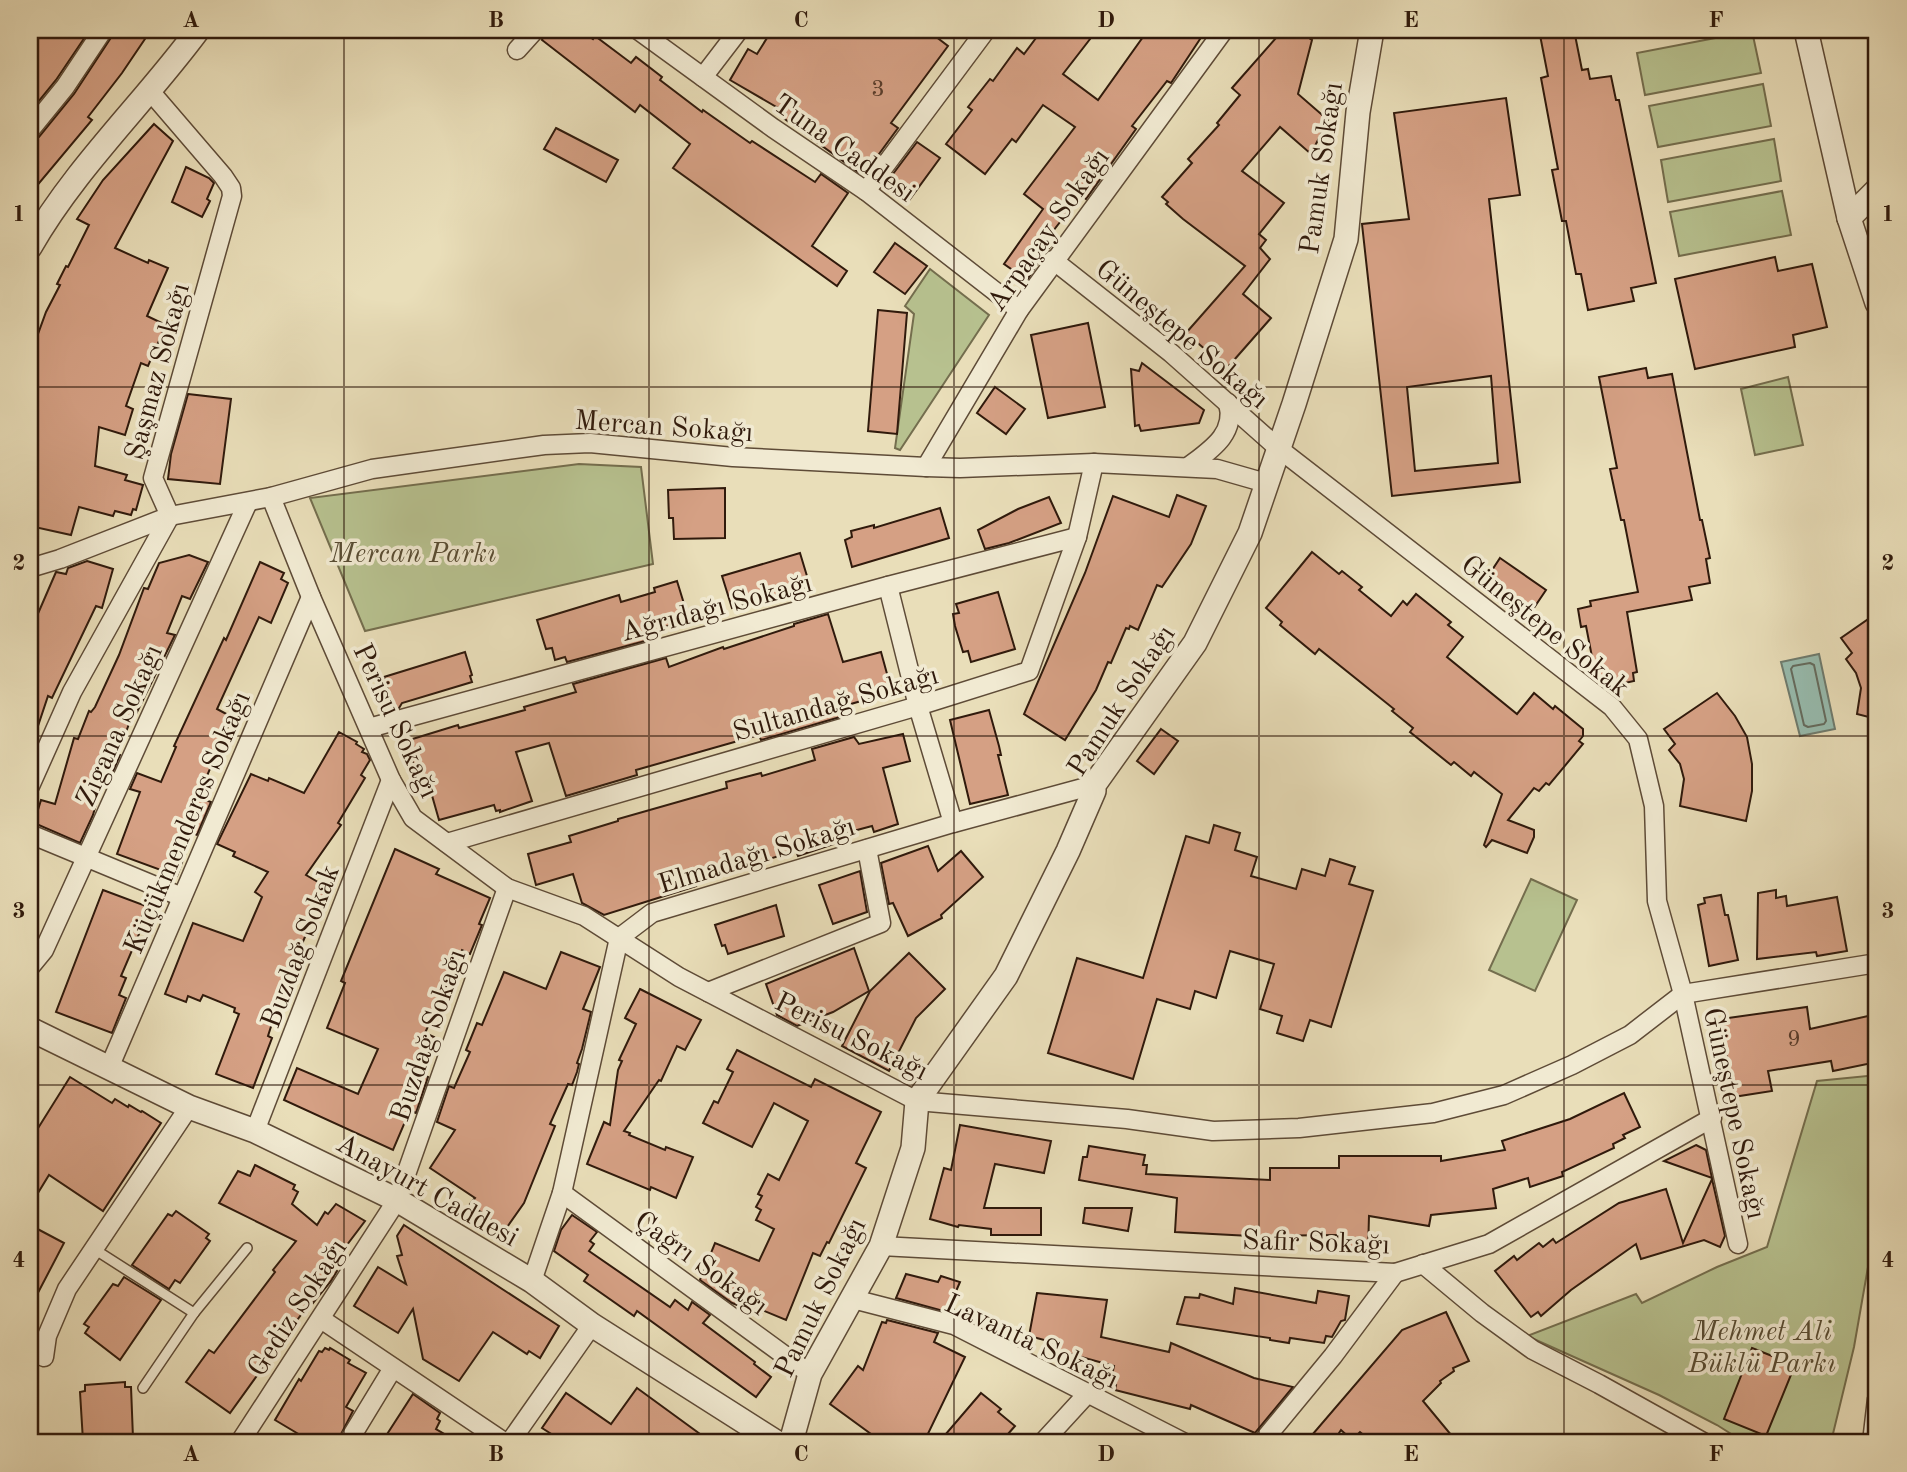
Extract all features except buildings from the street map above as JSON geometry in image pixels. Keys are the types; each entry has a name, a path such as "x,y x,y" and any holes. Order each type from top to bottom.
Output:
{"street":[{"path":"30,130 65,87 103,30"},
{"path":"31,242 86,167 198,30"},
{"path":"517,50 535,30"},
{"name":"Tuna Caddesi","path":"638,30 866,191 1019,310"},
{"path":"702,77 739,30"},
{"path":"866,191 986,30"},
{"name":"Arpaçay Sokağı","path":"926,467 1019,310 1053,260 1224,30"},
{"name":"Pamuk Sokağı","path":"792,1442 810,1374 881,1246 913,1148 917,1101 1006,976 1069,851 1094,791 1094,785 1195,643 1250,533 1346,239 1358,111 1372,30"},
{"path":"1806,30 1849,218 1877,303"},
{"name":"Şaşmaz Sokağı","path":"150,91 223,176 231,188 232,196 153,478 170,516"},
{"path":"1849,218 1877,190"},
{"name":"Güneştepe Sokağı","path":"1053,260 1171,353 1278,448"},
{"path":"1188,467 1222,438 1229,425 1228,403"},
{"name":"Mercan Sokağı","path":"30,568 170,516 271,497 372,469 544,445 590,443 733,457 926,467 1094,463 1188,467 1217,469 1266,482"},
{"name":"Güneştepe Sokak","path":"1278,448 1612,707 1638,739 1654,806 1657,901 1683,994"},
{"name":"Sultandağ Sokağı","path":"447,843 918,706 1029,671 1077,537 1094,463"},
{"name":"Perisu Sokağı","path":"271,497 311,597 391,780 413,818 506,888 584,916 679,977 917,1101 1127,1119 1213,1131 1299,1128 1433,1112 1504,1095 1572,1065 1630,1035 1683,994"},
{"name":"Zigana Sokağı","path":"30,967 44,950 248,502"},
{"path":"30,786 72,692 170,516"},
{"name":"Ağrıdağı Sokağı","path":"369,728 1077,537"},
{"path":"888,586 918,706 953,823"},
{"name":"Küçükmenderes Sokağı","path":"109,1068 311,597"},
{"name":"Buzdağ Sokak","path":"255,1131 391,780"},
{"name":"Elmadağı Sokağı","path":"619,938 652,913 953,823 1094,785"},
{"path":"30,834 182,897"},
{"path":"708,992 881,923 867,849"},
{"name":"Buzdağ Sokağı","path":"397,1200 506,888"},
{"path":"532,1281 562,1193 619,938"},
{"path":"1683,994 1877,962"},
{"name":"Güneştepe Sokağı","path":"1683,994 1738,1244"},
{"name":"Anayurt Caddesi","path":"30,1029 189,1107 255,1131 397,1200 532,1281 592,1325 776,1442"},
{"path":"44,1357 47,1336 67,1289 189,1107"},
{"name":"Safir Sokağı","path":"881,1246 1395,1273 1489,1244 1712,1118"},
{"name":"Çağrı Sokağı","path":"562,1193 810,1374"},
{"name":"Gediz Sokağı","path":"240,1442 397,1200"},
{"path":"1423,1264 1482,1313 1533,1350 1703,1442"},
{"path":"1262,1442 1333,1356 1395,1273"},
{"name":"Lavanta Sokağı","path":"853,1299 954,1325 1183,1442"},
{"path":"321,1319 504,1442"},
{"path":"510,1442 592,1325"},
{"path":"348,1442 393,1368"},
{"path":"1043,1442 1087,1394"},
{"path":"1872,1442 1877,1399"}],"lane":[{"path":"143,1388 194,1313 247,1248"},
{"path":"94,1249 194,1313"}],"green space":[{"path":"1752,31 1761,73 1645,95 1637,53"},
{"path":"1763,84 1771,126 1658,147 1649,106"},
{"path":"1774,139 1781,181 1668,202 1661,160"},
{"path":"1782,191 1791,235 1679,256 1670,212"},
{"path":"930,269 989,315 900,450 895,448 914,314 905,306"},
{"path":"1788,377 1803,445 1755,455 1741,389"},
{"name":"Mercan Parkı","path":"579,464 641,467 653,564 365,631 310,498"},
{"path":"1531,879 1577,900 1535,991 1489,970"},
{"name":"Mehmet Ali Büklü Parkı","path":"1877,1075 1877,1265 1868,1267 1854,1347 1831,1442 1744,1442 1659,1395 1527,1336 1636,1294 1642,1303 1717,1267 1767,1247 1817,1081"}],"water":[{"path":"1819,654 1835,729 1800,736 1781,662"}]}
